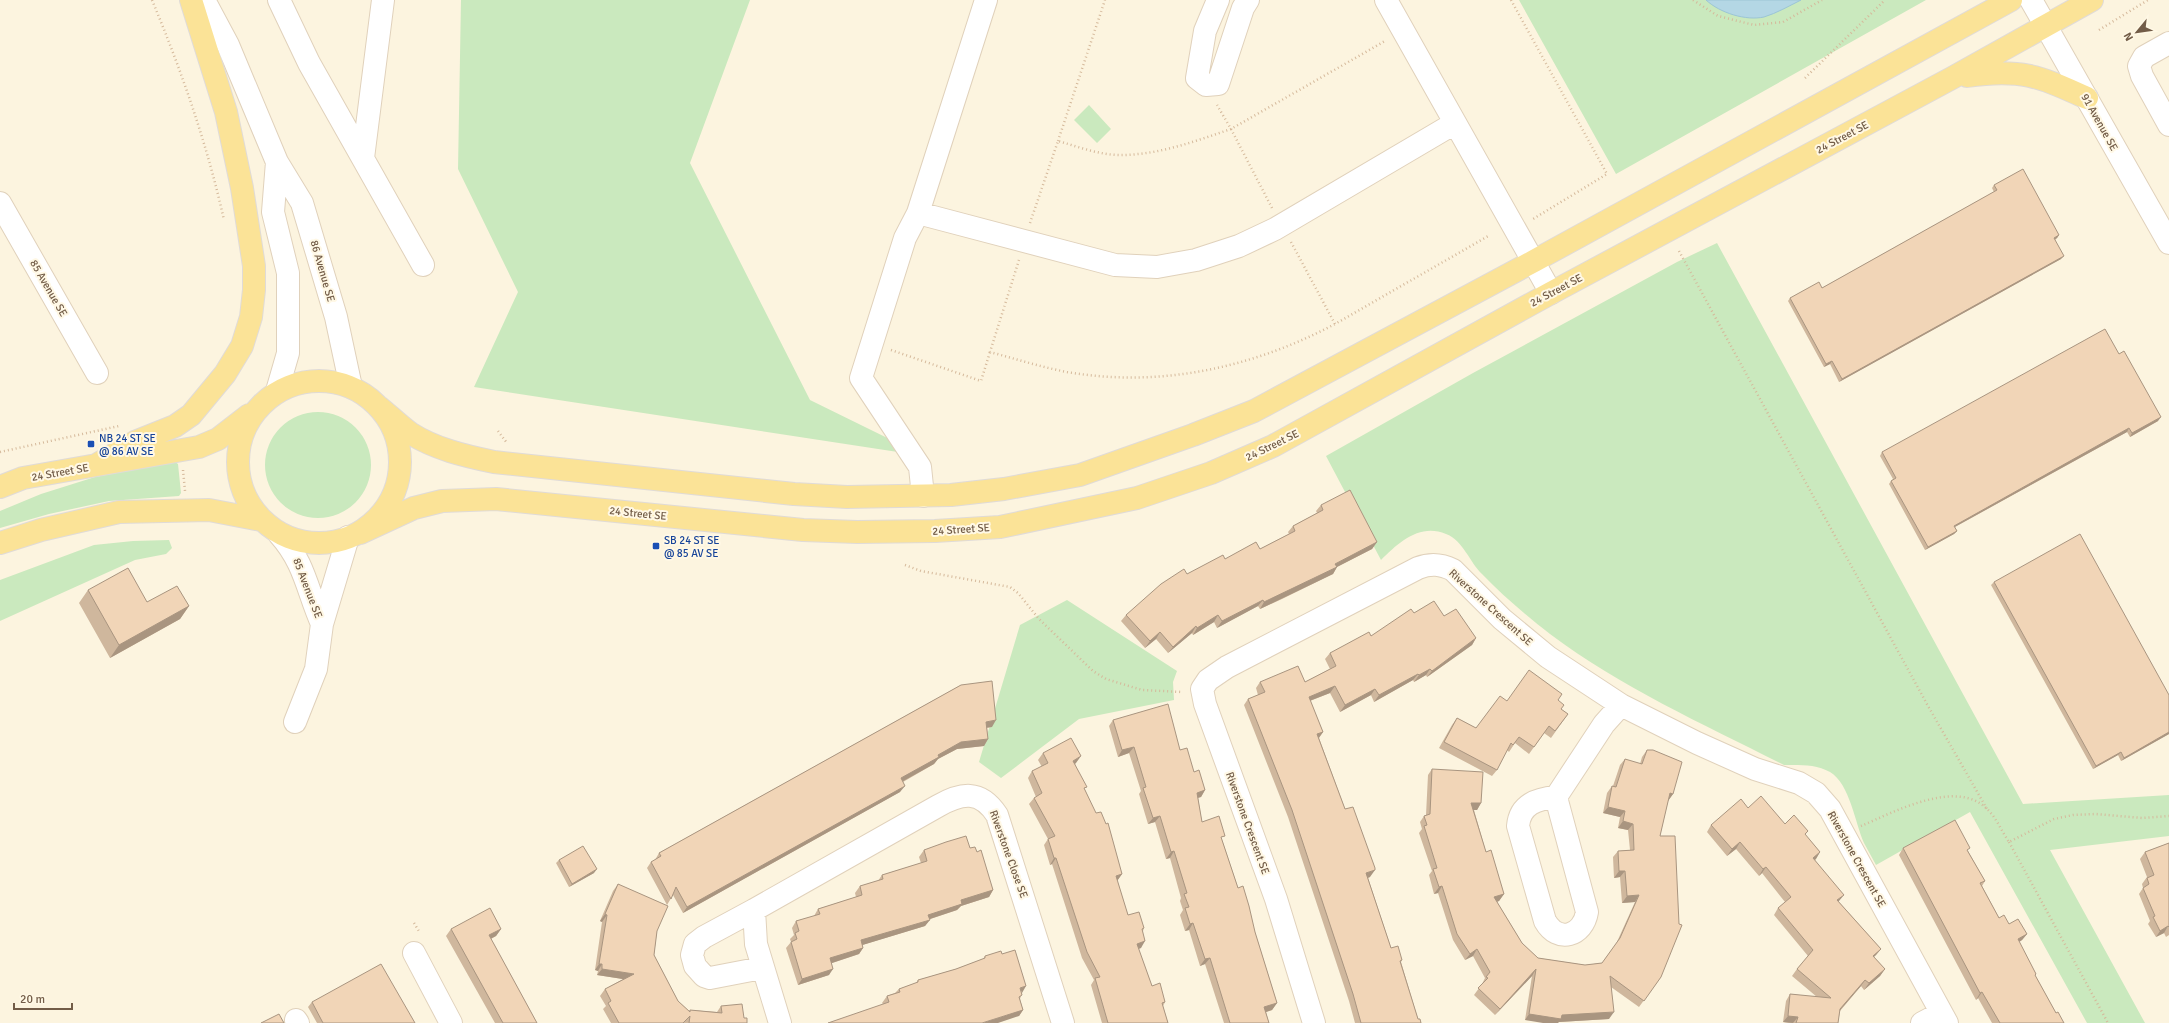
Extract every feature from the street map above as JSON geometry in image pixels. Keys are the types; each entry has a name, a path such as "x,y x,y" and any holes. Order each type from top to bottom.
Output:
{"main road":[{"path":"96,465 135,442 175,426 191,415 225,374 242,346 251,317 254,290 254,266 242,188 226,112 191,0"},
{"path":"379,407 409,432 424,441 465,455 494,462 794,494 923,496 1004,489 1080,476 1193,435 1254,410 1534,261 2011,0"},
{"name":"24 Street SE","path":"261,520 279,534 298,541 315,544 337,542 414,508 442,501 496,499 803,530 857,532 935,531 1000,527 1137,498 1211,473 1273,446 1551,293 1952,78 2092,0"},
{"path":"1952,78 1996,71 2027,74 2048,80 2087,98"},
{"name":"24 Street SE","path":"0,487 24,478 199,447 218,439 277,391 294,383 312,380 327,380 358,390 379,407"},
{"path":"354,535 380,516 389,503 399,477 400,465 398,444 389,421 379,407"},
{"path":"253,412 241,436 237,462 243,493 250,507 261,520"},
{"path":"0,543 41,530 119,512 209,510 261,520"}],"street":[{"name":"86 Avenue SE","path":"204,0 228,45 277,162 302,203 336,317 351,387"},
{"path":"279,0 309,63 423,265"},
{"path":"363,158 383,0"},
{"path":"923,496 920,467 861,378 905,238 918,214 986,0"},
{"path":"1218,0 1205,31 1197,78 1206,85 1218,84 1243,8 1248,0"},
{"path":"1386,0 1551,293"},
{"name":"91 Avenue SE","path":"2031,0 2169,243"},
{"path":"2168,45 2144,57 2139,66 2142,76 2169,125"},
{"path":"918,214 1115,265 1157,267 1196,260 1239,246 1281,225 1455,123"},
{"name":"86 Avenue SE","path":"277,162 273,212 288,273 288,353 277,391"},
{"name":"85 Avenue SE","path":"0,203 97,373"},
{"name":"85 Avenue SE","path":"279,534 292,548 302,567 322,624"},
{"name":"85 Avenue SE","path":"295,722 316,669 322,624 354,535"},
{"name":"Riverstone Crescent SE","path":"1314,1023 1276,899 1205,704 1202,689 1208,680 1227,667 1418,568 1432,564 1446,566 1453,570 1502,619 1548,657 1621,705 1697,743 1755,769 1805,786 1816,793 1830,809 1944,1018"},
{"path":"1556,797 1587,912 1582,926 1577,931 1564,935 1552,931 1545,921 1518,826 1518,817 1528,804 1543,799 1556,797 1604,724 1621,705"},
{"name":"Riverstone Close SE","path":"762,968 710,978 699,971 692,955 696,944 704,937 954,797 971,795 981,798 991,805 997,815 1063,1023"},
{"path":"754,910 756,944 762,968 780,1023"},
{"path":"418,945 451,1023"},
{"path":"1922,1023 1944,1018"}],"path":[{"path":"152,0 181,71 203,136 226,228"},
{"path":"1029,226 1105,0"},
{"path":"1511,0 1607,174 1532,221"},
{"path":"1693,0 1718,16 1754,25 1783,22 1822,0"},
{"path":"1805,78 1885,0"},
{"path":"2099,30 2148,0"},
{"path":"1058,141 1104,153 1124,155 1175,149 1230,129 1403,31"},
{"path":"1206,85 1335,324"},
{"path":"990,352 1066,372 1104,377 1168,376 1217,369 1261,357 1303,341 1490,235"},
{"path":"1680,251 1917,686 1988,809 2009,842 2108,1023"},
{"path":"872,343 981,381 1018,261"},
{"path":"0,452 102,429 123,426"},
{"path":"183,468 186,497"},
{"path":"905,565 921,571 1010,586 1018,593 1039,620 1094,671 1106,679 1142,690 1177,693 1202,689"},
{"path":"1843,833 1913,805 1937,798 1965,796 1974,799 1988,809"},
{"path":"2009,842 2054,819 2072,816 2096,814 2142,818 2169,816"},
{"path":"414,923 418,945"}],"green space":[{"path":"461,0 750,0 690,163 810,400 924,456 474,387 518,292 458,169"},
{"path":"1519,0 1926,0 1616,174"},
{"path":"1089,105 1111,129 1097,143 1074,120"},
{"path":"1717,243 2023,804 2169,795 2169,836 2050,850 2145,1023 2087,1023 1970,812 1876,865 1864,843 1847,794 1837,778 1830,772 1813,766 1784,765 1664,705 1606,672 1550,634 1515,606 1478,569 1462,546 1452,537 1436,531 1419,533 1410,536 1381,560 1326,456 1473,373 1677,262"},
{"path":"318,412 338,416 355,428 367,445 371,465 367,485 355,502 338,514 318,518 298,514 281,502 269,485 265,465 269,445 281,428 298,416"},
{"path":"175,462 178,464 181,493 179,496 109,501 49,514 0,528 0,511 41,494 95,477"},
{"path":"169,540 172,548 166,554 135,560 0,621 0,580 94,545 133,541"},
{"path":"1067,600 1177,671 1173,682 1174,700 1079,719 1001,778 979,762 1020,625"}],"water":[{"path":"1706,0 1801,0 1774,14 1764,17 1749,18 1734,15 1718,9"}],"building":[{"path":"2023,169 2059,235 2054,238 2064,256 1842,379 1832,361 1826,364 1790,298 1819,282 1822,288 1997,190 1994,185"},
{"path":"2105,329 2119,354 2124,351 2161,417 2132,433 2129,428 1954,526 1957,531 1928,547 1891,481 1896,478 1882,452"},
{"path":"1350,490 1377,542 1335,564 1337,567 1264,602 1263,600 1222,621 1218,615 1197,628 1196,626 1173,647 1160,632 1150,641 1126,615 1161,584 1184,569 1187,574 1223,555 1225,559 1256,542 1260,549 1295,531 1293,526 1323,510 1321,505"},
{"path":"2080,534 2169,695 2169,732 2124,758 2121,752 2096,766 1994,582"},
{"path":"128,568 147,602 177,586 189,606 119,645 88,590"},
{"path":"1434,601 1444,616 1456,609 1476,638 1432,671 1430,669 1419,675 1418,674 1379,695 1375,689 1345,705 1335,686 1309,697 1323,732 1317,734 1345,809 1353,807 1375,868 1375,870 1366,873 1391,948 1398,946 1402,960 1400,961 1418,1019 1420,1019 1421,1023 1361,1023 1353,994 1292,810 1248,699 1265,692 1260,682 1298,666 1305,682 1336,666 1330,653 1369,632 1371,636 1411,609 1414,613"},
{"path":"1529,670 1562,694 1558,700 1564,705 1561,709 1568,714 1555,731 1549,726 1534,747 1519,737 1513,745 1511,743 1497,770 1444,742 1457,718 1476,728 1500,696 1507,701"},
{"path":"992,681 996,720 986,722 988,739 961,742 938,755 939,757 901,778 905,786 687,907 676,887 671,899 651,862 661,856 659,853 961,685"},
{"path":"1168,704 1180,750 1187,748 1194,772 1199,770 1205,790 1197,793 1202,822 1219,816 1225,836 1221,837 1238,888 1243,886 1255,932 1277,1003 1264,1007 1269,1023 1230,1023 1210,958 1205,959 1193,923 1190,924 1185,908 1189,907 1184,894 1187,893 1174,851 1171,852 1160,816 1153,818 1143,788 1146,787 1134,747 1122,750 1113,720"},
{"path":"1071,738 1081,756 1073,761 1087,787 1084,788 1096,813 1101,812 1106,824 1108,823 1122,874 1116,876 1128,915 1139,912 1144,928 1142,929 1145,941 1137,944 1152,986 1160,983 1165,1002 1162,1003 1168,1023 1108,1023 1095,978 1100,977 1087,952 1056,858 1054,858 1048,839 1055,836 1034,798 1042,793 1032,771 1048,763 1043,753"},
{"path":"1647,750 1653,750 1682,762 1673,794 1670,793 1660,836 1675,836 1679,924 1682,925 1661,977 1644,1001 1610,976 1614,1012 1562,1015 1561,1019 1529,1014 1536,969 1500,1009 1478,988 1488,978 1486,977 1490,972 1477,949 1470,954 1457,934 1442,886 1439,887 1433,869 1437,868 1424,826 1427,825 1424,816 1430,814 1432,769 1483,772 1481,803 1471,803 1486,852 1491,850 1504,894 1494,897 1522,943 1538,958 1585,965 1602,963 1620,938 1639,895 1627,896 1625,871 1619,871 1618,851 1634,850 1633,824 1623,821 1625,811 1608,807 1612,786 1616,787 1625,759 1642,764"},
{"path":"1761,796 1785,824 1794,815 1808,831 1805,834 1820,852 1813,858 1844,895 1837,900 1881,949 1873,956 1885,969 1869,983 1865,980 1840,1009 1838,1023 1796,1023 1798,1017 1788,1016 1790,994 1831,998 1797,969 1813,950 1778,908 1791,897 1766,867 1763,869 1740,842 1732,849 1711,825 1741,799 1748,808"},
{"path":"1955,820 1970,848 1967,850 1985,881 1980,883 1999,918 2004,915 2009,924 2018,919 2027,934 2018,939 2036,974 2035,975 2056,1013 2058,1012 2064,1023 2000,1023 1982,992 1980,993 1903,848"},
{"path":"966,836 970,848 975,847 977,852 981,850 993,890 961,900 962,904 928,915 930,920 861,940 863,948 830,958 833,969 802,979 791,942 797,939 795,933 799,931 796,921 820,914 818,909 862,895 860,886 883,879 882,875 927,861 924,850"},
{"path":"2169,843 2169,927 2168,926 2160,931 2153,917 2155,916 2143,888 2149,884 2147,878 2154,875 2145,852"},
{"path":"583,846 597,869 572,884 559,860"},
{"path":"618,884 668,906 657,931 654,955 678,1001 690,1012 690,1010 722,1013 721,1006 742,1004 744,1018 747,1018 747,1023 689,1023 690,1016 683,1023 619,1023 608,1003 611,1001 605,989 634,974 602,969 602,964 599,964 607,915 605,914"},
{"path":"490,908 501,929 489,935 537,1023 503,1023 451,929"},
{"path":"1015,950 1026,986 1020,988 1022,995 1019,997 1023,1010 982,1023 828,1023 889,1002 887,996 900,992 899,989 918,982 918,980 956,969 985,958 985,956 1001,951 1002,954"},
{"path":"381,964 415,1023 323,1023 312,1002"},
{"path":"279,1014 284,1023 261,1023"}],"place":[{"name":"NB 24 ST SE @ 86 AV SE","path":"91,444"},
{"name":"SB 24 ST SE @ 85 AV SE","path":"656,546"}]}
